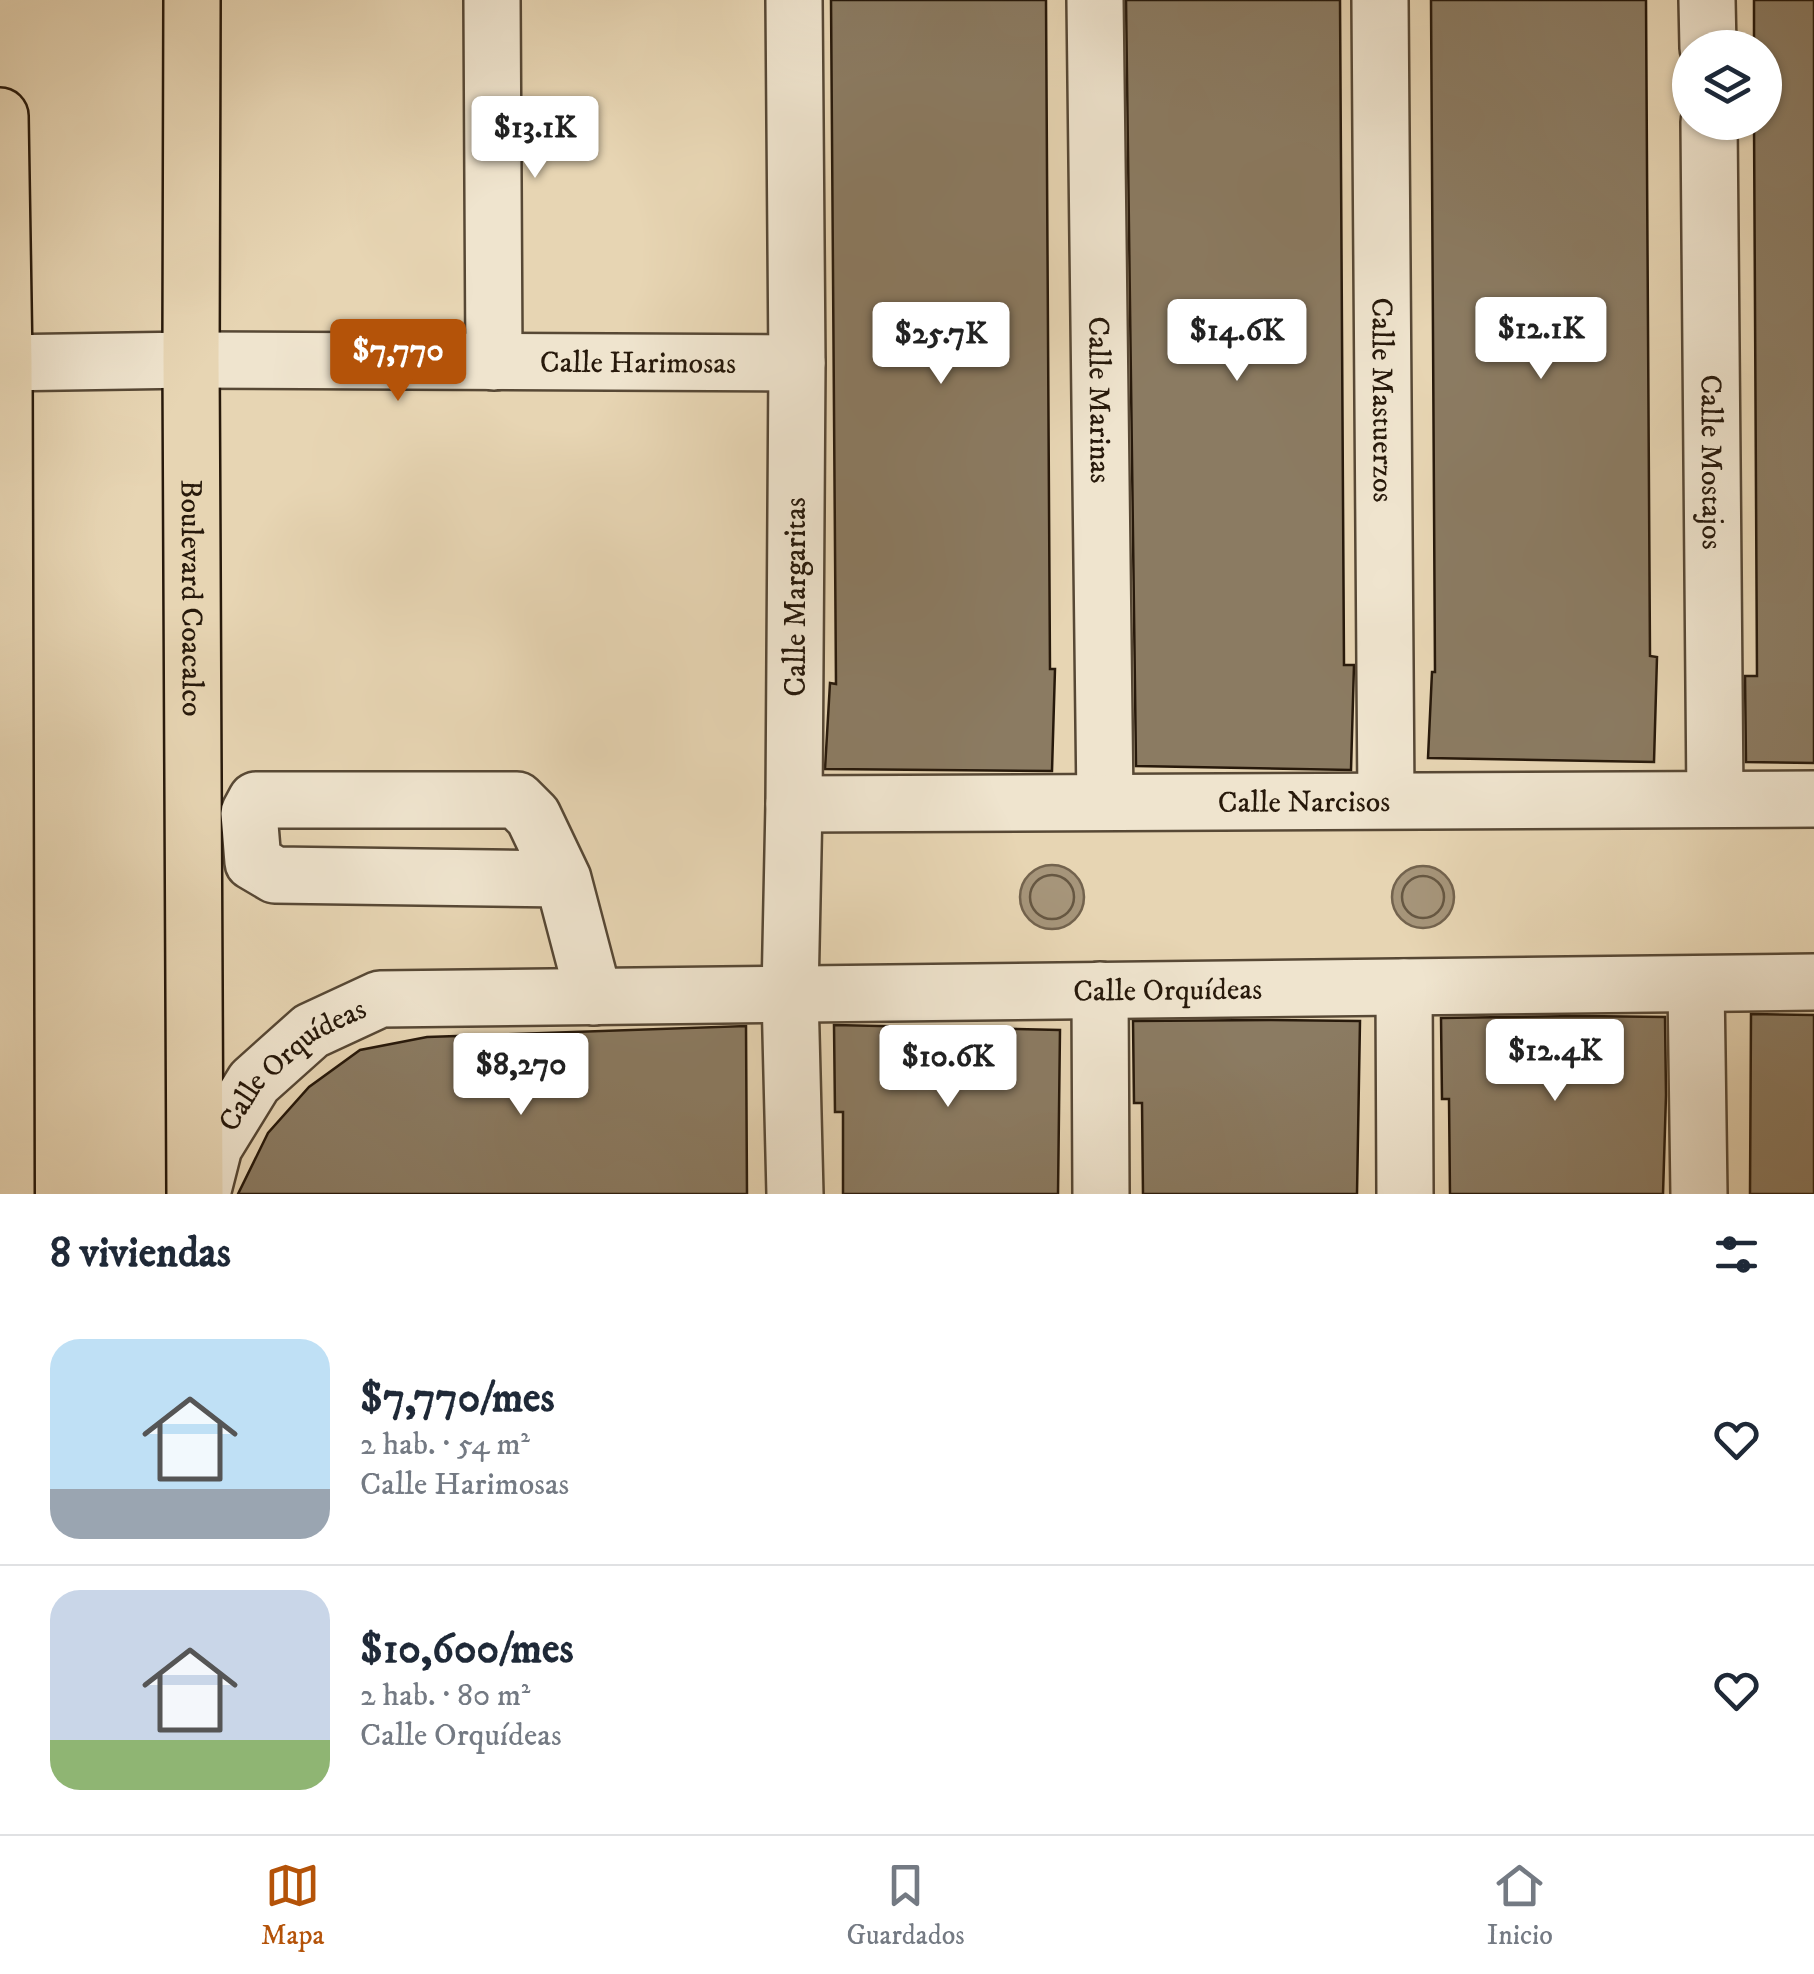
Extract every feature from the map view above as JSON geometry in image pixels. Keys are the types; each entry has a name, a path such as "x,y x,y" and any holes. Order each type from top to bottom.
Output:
{"main road":[{"name":"Boulevard Coacalco","path":"192,0 198,1194"},
{"path":"0,116 6,1194"}],"street":[{"path":"492,0 494,362"},
{"name":"Calle Margaritas","path":"794,0 796,363 790,994 795,1194"},
{"name":"Calle Marinas","path":"1095,0 1105,802"},
{"name":"Calle Mastuerzos","path":"1380,0 1386,800"},
{"path":"1708,0 1708,30"},
{"name":"Calle Mostajos","path":"1708,140 1715,799"},
{"name":"Calle Harimosas","path":"2,363 796,363"},
{"name":"Calle Narcisos","path":"794,804 1814,798"},
{"path":"563,879 275,875 253,862 250,813 256,800 517,800 533,816 563,879 594,996"},
{"name":"Calle Orquídeas","path":"198,1194 214,1147 254,1082 311,1031 380,999 1814,982"},
{"path":"1696,984 1699,1194"},
{"path":"1404,988 1405,1194"},
{"path":"1100,990 1101,1194"}],"water":[{"path":"1052,865 1074,875 1084,897 1074,919 1052,929 1030,919 1020,897 1030,875"},
{"path":"1423,866 1445,875 1454,897 1445,919 1423,928 1401,919 1392,897 1401,875"}],"building":[{"path":"831,0 1046,0 1050,669 1055,669 1052,771 825,769 830,683 836,684"},
{"path":"1126,0 1340,0 1344,665 1354,665 1351,770 1136,766"},
{"path":"1431,0 1646,0 1650,656 1657,657 1654,762 1428,758 1435,672"},
{"path":"1754,0 1814,0 1814,763 1746,762 1745,676 1757,676 1754,140 1782,140 1782,30 1754,30"},
{"path":"1751,1014 1814,1015 1814,1194 1750,1194"},
{"path":"1665,1017 1663,1194 1450,1194 1449,1099 1442,1099 1441,1018"},
{"path":"1133,1021 1360,1021 1357,1194 1143,1194 1142,1103 1134,1103"},
{"path":"834,1025 1060,1030 1058,1194 843,1194 843,1112 835,1112"},
{"path":"746,1026 747,1194 238,1194 268,1133 309,1087 360,1050 427,1037"}]}
